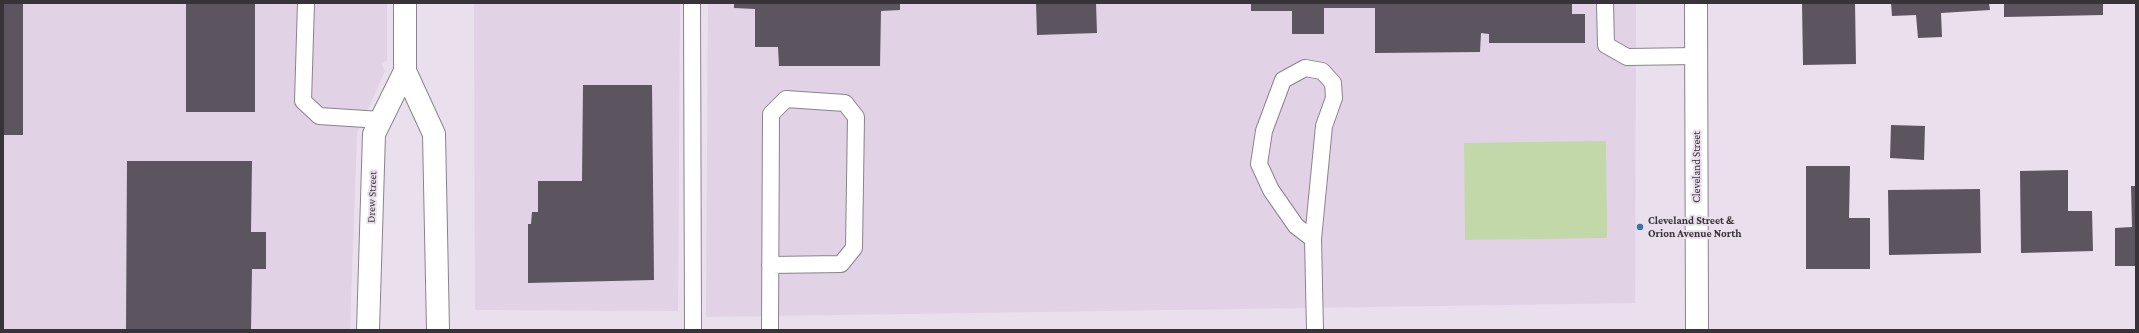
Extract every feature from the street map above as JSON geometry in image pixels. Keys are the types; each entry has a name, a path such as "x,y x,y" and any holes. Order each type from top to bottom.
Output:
{"main road":[{"name":"Drew Street","path":"368,330 374,134 404,72 404,3"},
{"name":"Cleveland Street","path":"1696,3 1697,330"},
{"name":"Drew Street","path":"404,72 434,134 438,330"}],"lane":[{"path":"306,3 303,101 319,116 381,120"},
{"path":"692,3 693,330"},
{"path":"1605,3 1606,45 1627,57 1696,56"},
{"path":"1313,239 1296,226 1271,190 1260,164 1264,131 1283,80 1305,68 1322,71 1333,83 1334,98 1324,126 1313,239 1315,330"},
{"path":"770,264 841,264 854,248 856,117 846,103 786,99 771,114 770,264 770,330"}],"shaded area":[{"path":"3,3 387,3 387,61 381,63 385,71 357,133 350,330 3,330"},
{"path":"474,3 680,3 678,311 475,310"},
{"path":"708,3 1636,3 1635,303 706,317"}],"green space":[{"path":"1606,141 1607,238 1465,240 1464,143"}],"building":[{"path":"3,3 23,3 23,135 3,135"},
{"path":"186,3 255,3 255,112 186,112"},
{"path":"734,3 900,3 900,10 881,11 880,66 779,66 778,47 755,47 755,9 734,8"},
{"path":"1036,3 1096,3 1097,33 1037,35"},
{"path":"1251,3 1572,3 1572,14 1585,14 1585,43 1489,43 1489,34 1481,33 1480,52 1375,53 1375,8 1324,8 1324,34 1292,34 1292,11 1251,11"},
{"path":"1802,3 1855,3 1856,64 1803,65"},
{"path":"1891,3 1989,3 1990,10 1941,13 1942,37 1918,38 1916,15 1892,16"},
{"path":"2004,3 2103,3 2103,15 2004,17"},
{"path":"583,85 652,85 654,280 528,283 528,224 531,224 532,212 538,212 538,181 582,181"},
{"path":"1891,125 1925,126 1924,160 1890,158"},
{"path":"127,161 252,161 251,232 266,232 266,269 252,269 251,330 126,330"},
{"path":"1806,166 1850,166 1849,218 1870,218 1870,269 1806,269"},
{"path":"2068,170 2068,211 2092,211 2093,251 2021,253 2020,171"},
{"path":"2131,186 2136,186 2136,266 2115,266 2115,228 2132,227"},
{"path":"1980,189 1981,253 1889,255 1888,190"}],"place":[{"name":"Cleveland Street & Orion Avenue North","path":"1640,227"}]}
